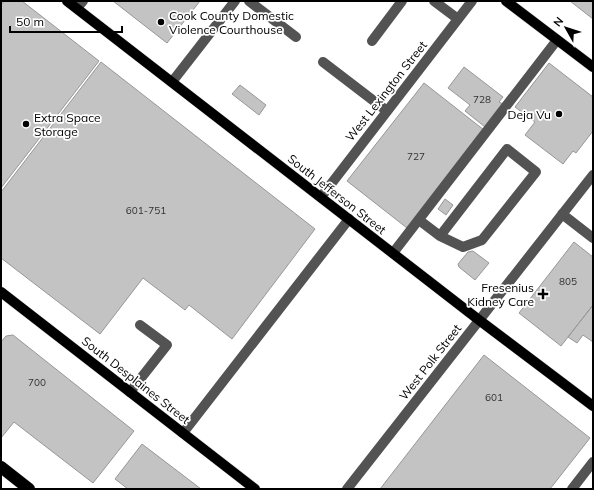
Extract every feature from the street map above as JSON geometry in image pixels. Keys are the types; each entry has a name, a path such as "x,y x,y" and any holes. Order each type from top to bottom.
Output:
{"highway":[{"path":"1,467 29,489"}],"main road":[{"name":"South Jefferson Street","path":"67,1 80,5 172,82 479,320 593,406"},
{"path":"506,1 593,67"},
{"name":"South Desplaines Street","path":"2,295 255,489"}],"street":[{"path":"172,82 235,1"},
{"path":"249,1 296,37"},
{"path":"372,41 402,1"},
{"path":"434,1 458,19"},
{"name":"West Lexington Street","path":"321,197 472,1"},
{"path":"393,253 557,40"},
{"path":"323,62 387,111"},
{"path":"419,220 440,236 463,247 482,240 536,172 507,149 440,236"},
{"name":"West Polk Street","path":"347,489 593,174"},
{"path":"562,214 593,238"},
{"path":"183,433 349,219"},
{"path":"130,392 166,345 140,325"},
{"path":"572,489 593,462"}],"building":[{"name":"Extra Space Storage","path":"4,1 22,1 99,61 1,188 1,5"},
{"name":"Cook County Domestic Violence Courthouse","path":"113,1 200,1 167,43"},
{"path":"570,1 593,1 593,19"},
{"path":"101,62 315,229 232,339 189,305 185,310 143,278 100,334 1,258 1,192"},
{"name":"Deja Vu","path":"549,63 593,97 593,131 576,153 573,151 563,164 525,135 535,122 515,107"},
{"path":"464,67 503,97 499,102 503,104 485,127 465,111 470,105 448,88"},
{"path":"424,83 484,130 407,228 347,181"},
{"path":"240,85 266,105 259,115 232,94"},
{"path":"445,199 453,205 446,215 438,209"},
{"path":"574,242 593,257 593,305 561,346 519,313"},
{"path":"473,251 489,263 475,280 459,267 458,264 468,252"},
{"path":"593,305 593,342 583,335 577,343 568,337"},
{"path":"13,335 134,431 93,483 14,422 1,438 1,342 6,336"},
{"path":"484,355 590,438 550,489 380,489"},
{"path":"142,444 201,489 128,489 115,479"}],"place":[{"name":"Cook County Domestic Violence Courthouse","path":"161,22"},
{"name":"Deja Vu","path":"559,114"},
{"name":"Extra Space Storage","path":"26,124"},
{"name":"Fresenius Kidney Care","path":"543,294"}]}
